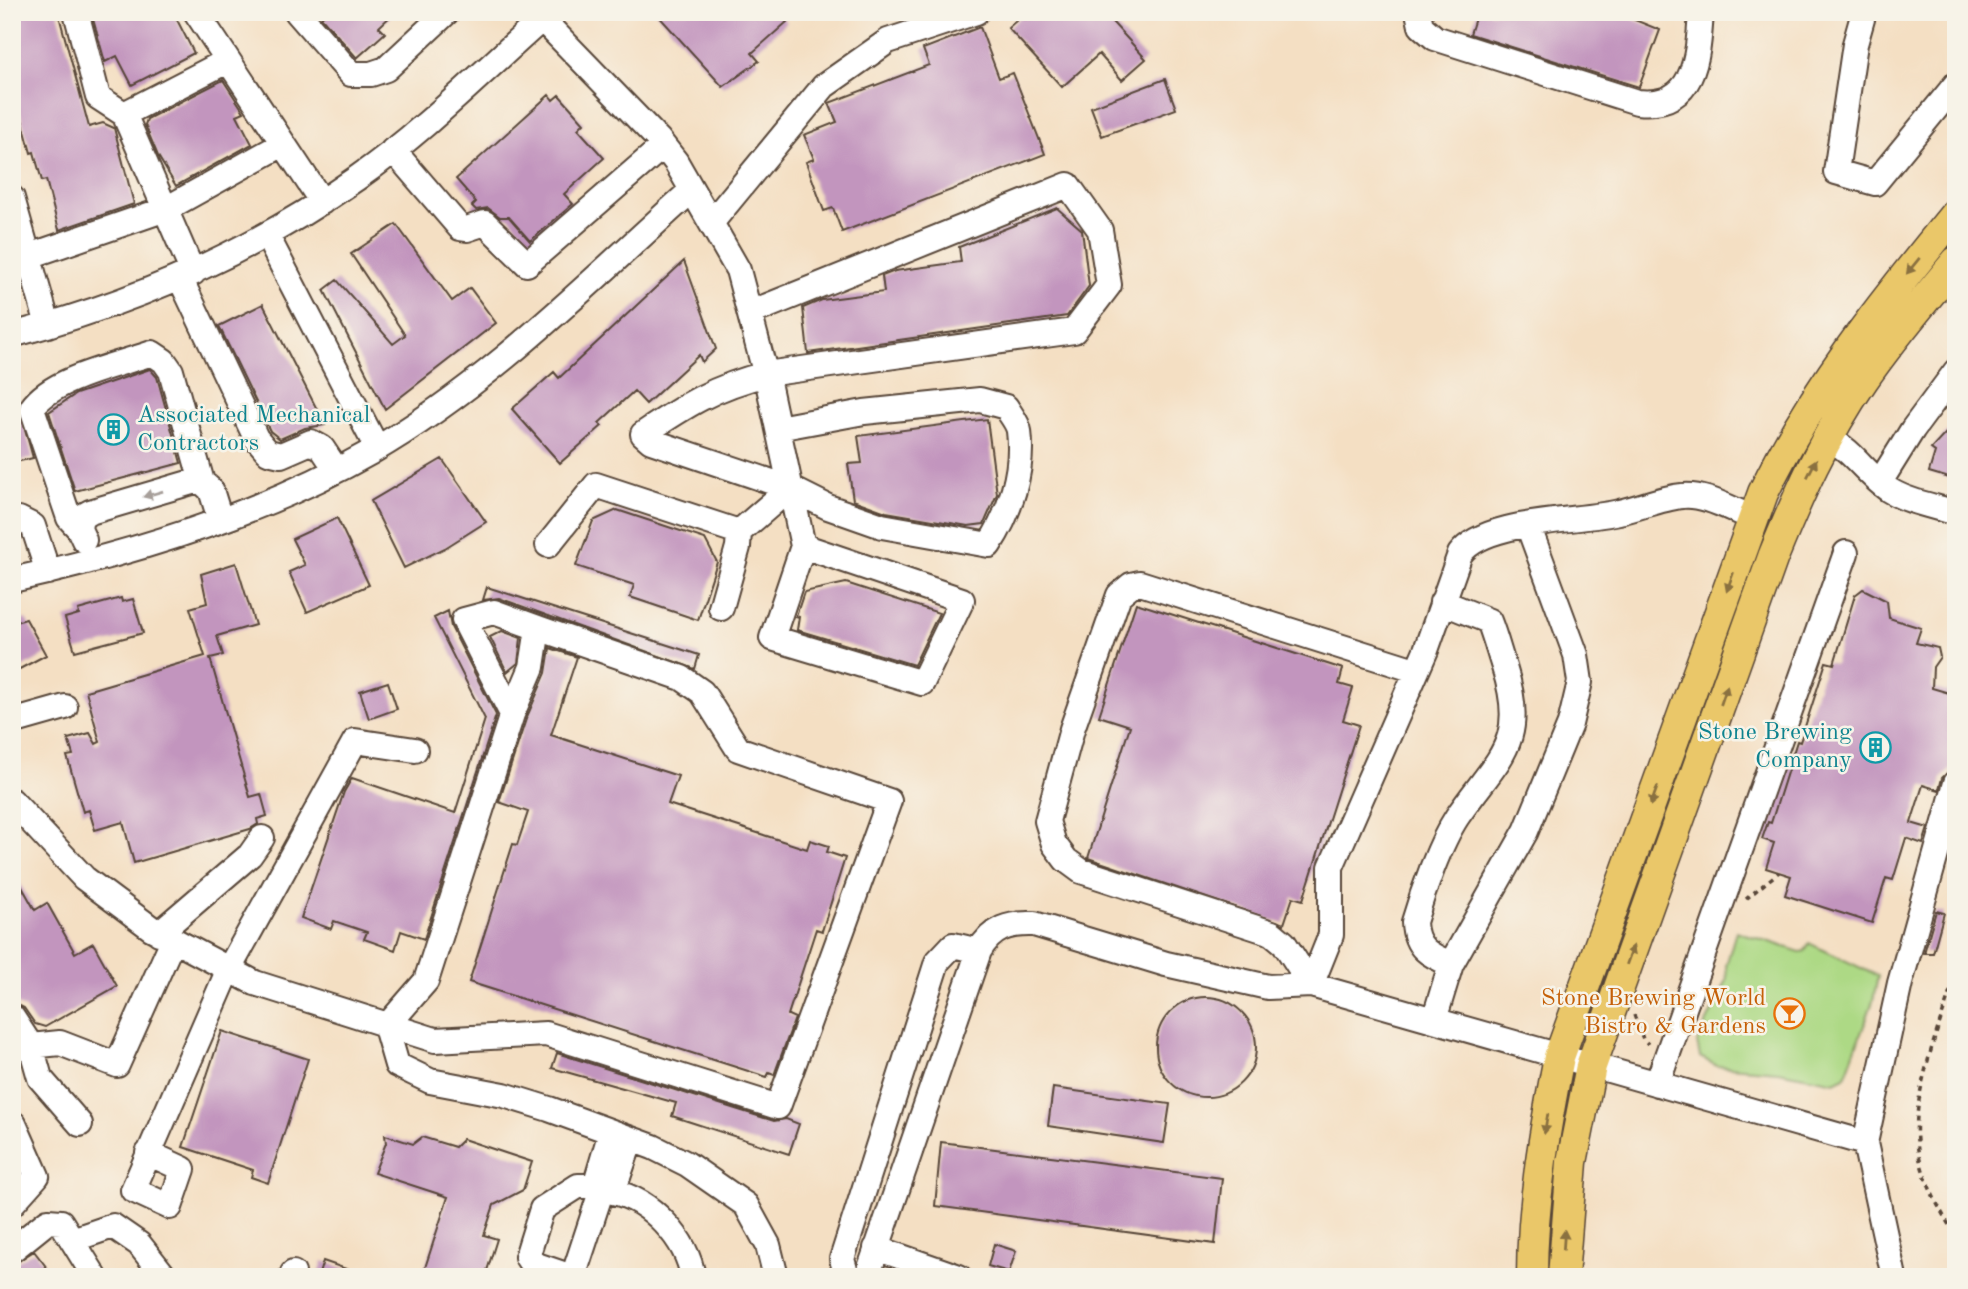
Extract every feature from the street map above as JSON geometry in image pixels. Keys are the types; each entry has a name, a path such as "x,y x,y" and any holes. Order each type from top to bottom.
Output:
{"main road":[{"path":"1532,1277 1534,1210 1545,1128 1559,1057 1754,518 1795,432 1834,368 1956,213"},
{"path":"1563,1277 1572,1162 1591,1066 1773,557 1793,506 1828,437 1863,379 1956,262"}],"street":[{"path":"76,12 97,97 124,114 166,209 187,275 256,439 268,452 281,455 311,443 322,448 336,469"},
{"path":"196,12 322,202"},
{"path":"297,12 351,74 371,74 386,69 447,12"},
{"path":"711,223 824,86 888,41 976,12"},
{"path":"1418,12 1421,26 1435,38 1637,102 1655,104 1671,100 1684,90 1695,60 1702,12"},
{"path":"1864,12 1855,44 1836,172 1875,183 1956,84"},
{"path":"12,335 142,294 267,236 322,202 438,114 542,15 663,146 738,270 766,374 803,545 772,638 922,684 962,600 803,545"},
{"path":"124,114 219,65 231,65"},
{"path":"21,260 166,209 283,144"},
{"path":"393,150 460,228 467,229 485,223 527,264 663,146"},
{"path":"750,313 1068,185 1100,230 1109,285 1074,331 766,374 733,383 696,398 643,434 651,441 790,488 828,508 883,526 989,545 1003,524 1016,485 1019,429 1006,407 980,400 864,412 778,428"},
{"path":"12,580 163,540 286,493 377,448 438,407 533,333 692,190"},
{"path":"12,198 21,260 48,325"},
{"path":"267,236 377,448"},
{"path":"92,560 79,530 69,518 32,408 48,391 152,354 164,361 171,371 202,482 211,490 220,519"},
{"path":"1880,482 1913,429 1956,372"},
{"path":"1828,437 1850,450 1880,482 1898,495 1956,513"},
{"path":"79,530 81,517 90,512 202,482"},
{"path":"548,545 596,485 739,532"},
{"path":"721,608 738,547 739,532 790,488"},
{"path":"1311,985 1332,935 1331,867 1415,670 1460,554 1467,544 1477,538 1528,525 1618,513 1682,496 1697,496 1754,518"},
{"path":"12,521 19,519 33,526 48,572"},
{"path":"1434,1020 1451,964 1530,822 1579,695 1576,655 1528,525"},
{"path":"1657,1084 1846,554"},
{"path":"1311,985 1284,943 1272,933 1080,871 1066,860 1054,844 1047,821 1072,729 1118,595 1123,589 1140,583 1415,670"},
{"path":"1443,602 1489,621 1514,697 1515,712 1511,733 1497,764 1452,826 1414,922 1415,933 1423,949 1451,964"},
{"path":"12,801 84,878 166,936 255,983 386,1027 435,1040 546,1034 778,1107 889,801 738,749 702,692 682,678 494,612 464,620 512,714"},
{"path":"386,1027 426,981 512,714 532,667 538,628"},
{"path":"12,722 65,706"},
{"path":"148,1153 229,969 355,741 415,750"},
{"path":"1894,1277 1866,1143 1900,983 1956,783"},
{"path":"31,1046 60,1043 117,1065 166,936 250,855 262,838"},
{"path":"867,1277 979,951 994,932 1006,926 1034,923 1166,964 1268,987 1311,985 1866,1143"},
{"path":"847,1277 842,1259 937,962 953,945 979,951"},
{"path":"12,1017 31,1046 40,1078 80,1124"},
{"path":"386,1027 397,1065 430,1081 504,1095 621,1135 687,1164 746,1205 768,1245 776,1277"},
{"path":"12,1204 37,1176 14,1124"},
{"path":"621,1135 603,1189 573,1277 531,1263 527,1257 542,1209 578,1186 603,1189 654,1215 673,1230 691,1265 693,1277"},
{"path":"12,1250 48,1221 61,1222 95,1277"},
{"path":"72,1240 113,1226 139,1244 165,1277"},
{"path":"876,1248 929,1272 959,1277"}],"path":[{"path":"1956,972 1921,1094 1916,1142 1935,1203 1956,1236"}],"green space":[{"path":"1736,931 1800,952 1805,951 1809,943 1878,976 1873,1001 1845,1077 1835,1082 1778,1071 1717,1066 1700,1057 1697,1042 1727,980 1726,966"}],"building":[{"path":"12,12 58,12 89,127 103,123 114,128 134,204 59,230 46,180 42,181 34,152 31,153 12,83"},
{"path":"91,12 173,12 194,53 132,85 117,56 105,62"},
{"path":"327,12 395,12 379,27 385,33 357,58 321,17"},
{"path":"655,12 778,12 787,22 752,53 759,61 723,87"},
{"path":"1026,12 1103,12 1146,59 1122,80 1099,54 1062,87 1008,28"},
{"path":"1477,12 1615,12 1660,30 1639,87 1470,34"},
{"path":"980,27 999,78 1013,73 1045,154 842,232 833,208 824,211 806,162 814,159 804,135 837,122 829,103 929,65 923,49"},
{"path":"1165,79 1176,109 1102,136 1091,107"},
{"path":"223,80 244,112 237,115 252,144 176,186 158,156 145,125 147,119"},
{"path":"549,95 553,100 559,95 584,123 578,129 604,158 564,194 573,204 530,241 509,217 500,217 488,208 476,210 472,206 476,202 456,179"},
{"path":"1057,208 1082,230 1089,286 1067,316 808,353 803,308 822,300 884,292 882,276 895,271 961,262 959,247"},
{"path":"396,224 452,301 470,288 496,323 385,409 324,290 337,280 393,344 405,335 351,254"},
{"path":"684,261 716,349 702,362 699,355 646,404 634,391 599,423 602,426 560,463 512,409 554,372 559,378"},
{"path":"263,304 325,425 305,428 280,439 270,431 219,326"},
{"name":"Associated Mechanical Contractors","path":"150,369 157,377 181,463 75,491 49,412 76,394"},
{"path":"18,404 33,458 12,463 12,406"},
{"path":"987,419 997,494 984,524 968,526 886,512 853,500 848,464 862,463 858,436"},
{"path":"1956,422 1956,480 1929,472 1935,452 1931,449"},
{"path":"442,459 486,522 445,548 404,568 371,501"},
{"path":"617,510 705,539 717,562 698,620 630,597 634,585 576,566 593,521"},
{"path":"337,518 369,585 307,612 289,572 305,565 292,539"},
{"path":"236,563 255,625 217,636 223,655 210,658 250,797 261,794 267,816 257,819 258,824 250,829 134,863 123,822 95,830 89,810 83,812 67,756 73,755 68,739 90,733 96,744 100,742 86,691 205,656 190,608 207,603 201,574"},
{"path":"846,583 939,613 914,665 797,630 799,617 796,616 804,592"},
{"path":"487,587 699,655 695,669 499,598 483,600"},
{"name":"Stone Brewing Company","path":"1863,589 1887,601 1889,618 1921,628 1916,643 1938,648 1940,657 1933,667 1932,688 1956,695 1956,752 1950,770 1942,778 1939,790 1923,785 1911,823 1928,828 1923,844 1906,838 1893,880 1886,878 1872,923 1785,895 1791,876 1766,868 1774,843 1762,839 1768,822 1771,823 1826,662 1834,664 1855,595"},
{"path":"121,598 122,602 133,599 143,633 75,651 65,618 79,614 78,610"},
{"path":"1136,603 1343,669 1339,684 1353,688 1343,720 1359,725 1303,900 1293,897 1284,924 1088,858 1130,726 1099,716"},
{"path":"448,611 451,627 496,715 424,939 401,931 395,950 364,939 367,932 334,921 331,929 301,918 344,792 352,778 455,813 485,719 434,618"},
{"path":"26,619 46,655 12,673 12,623"},
{"path":"502,631 521,638 518,663 507,672 490,637"},
{"path":"550,648 577,657 551,735 678,776 668,804 807,849 810,840 829,846 827,852 845,858 822,931 816,929 788,1015 795,1018 774,1075 769,1073 767,1077 469,982 513,844 517,845 528,812 499,802 526,719 546,673"},
{"path":"388,682 397,709 369,719 360,691"},
{"path":"12,869 35,910 47,903 75,953 93,943 117,986 45,1027 35,1024 24,1008 12,1002"},
{"path":"1936,911 1944,913 1933,953 1924,953"},
{"path":"1206,997 1225,1000 1242,1011 1253,1028 1256,1047 1253,1066 1242,1083 1225,1094 1206,1097 1187,1094 1170,1083 1159,1066 1156,1047 1159,1028 1170,1011 1187,1000"},
{"path":"222,1031 308,1059 268,1183 251,1177 253,1170 183,1147"},
{"path":"557,1053 774,1121 786,1119 799,1124 789,1154 672,1116 676,1103 552,1068"},
{"path":"1053,1088 1170,1104 1164,1143 1048,1126"},
{"path":"385,1135 413,1144 422,1137 455,1147 463,1139 532,1162 523,1190 494,1205 484,1235 497,1239 485,1277 422,1277 448,1197 374,1173 386,1143"},
{"path":"941,1142 1222,1178 1215,1244 935,1206"},
{"path":"994,1244 1016,1251 1009,1272 988,1266"},
{"path":"34,1251 54,1277 12,1277 12,1265"},
{"path":"323,1261 361,1274 360,1277 318,1277"}],"place":[{"name":"Associated Mechanical Contractors","path":"114,430"},
{"name":"Stone Brewing Company","path":"1875,747"},
{"name":"Stone Brewing World Bistro & Gardens","path":"1789,1013"}]}
